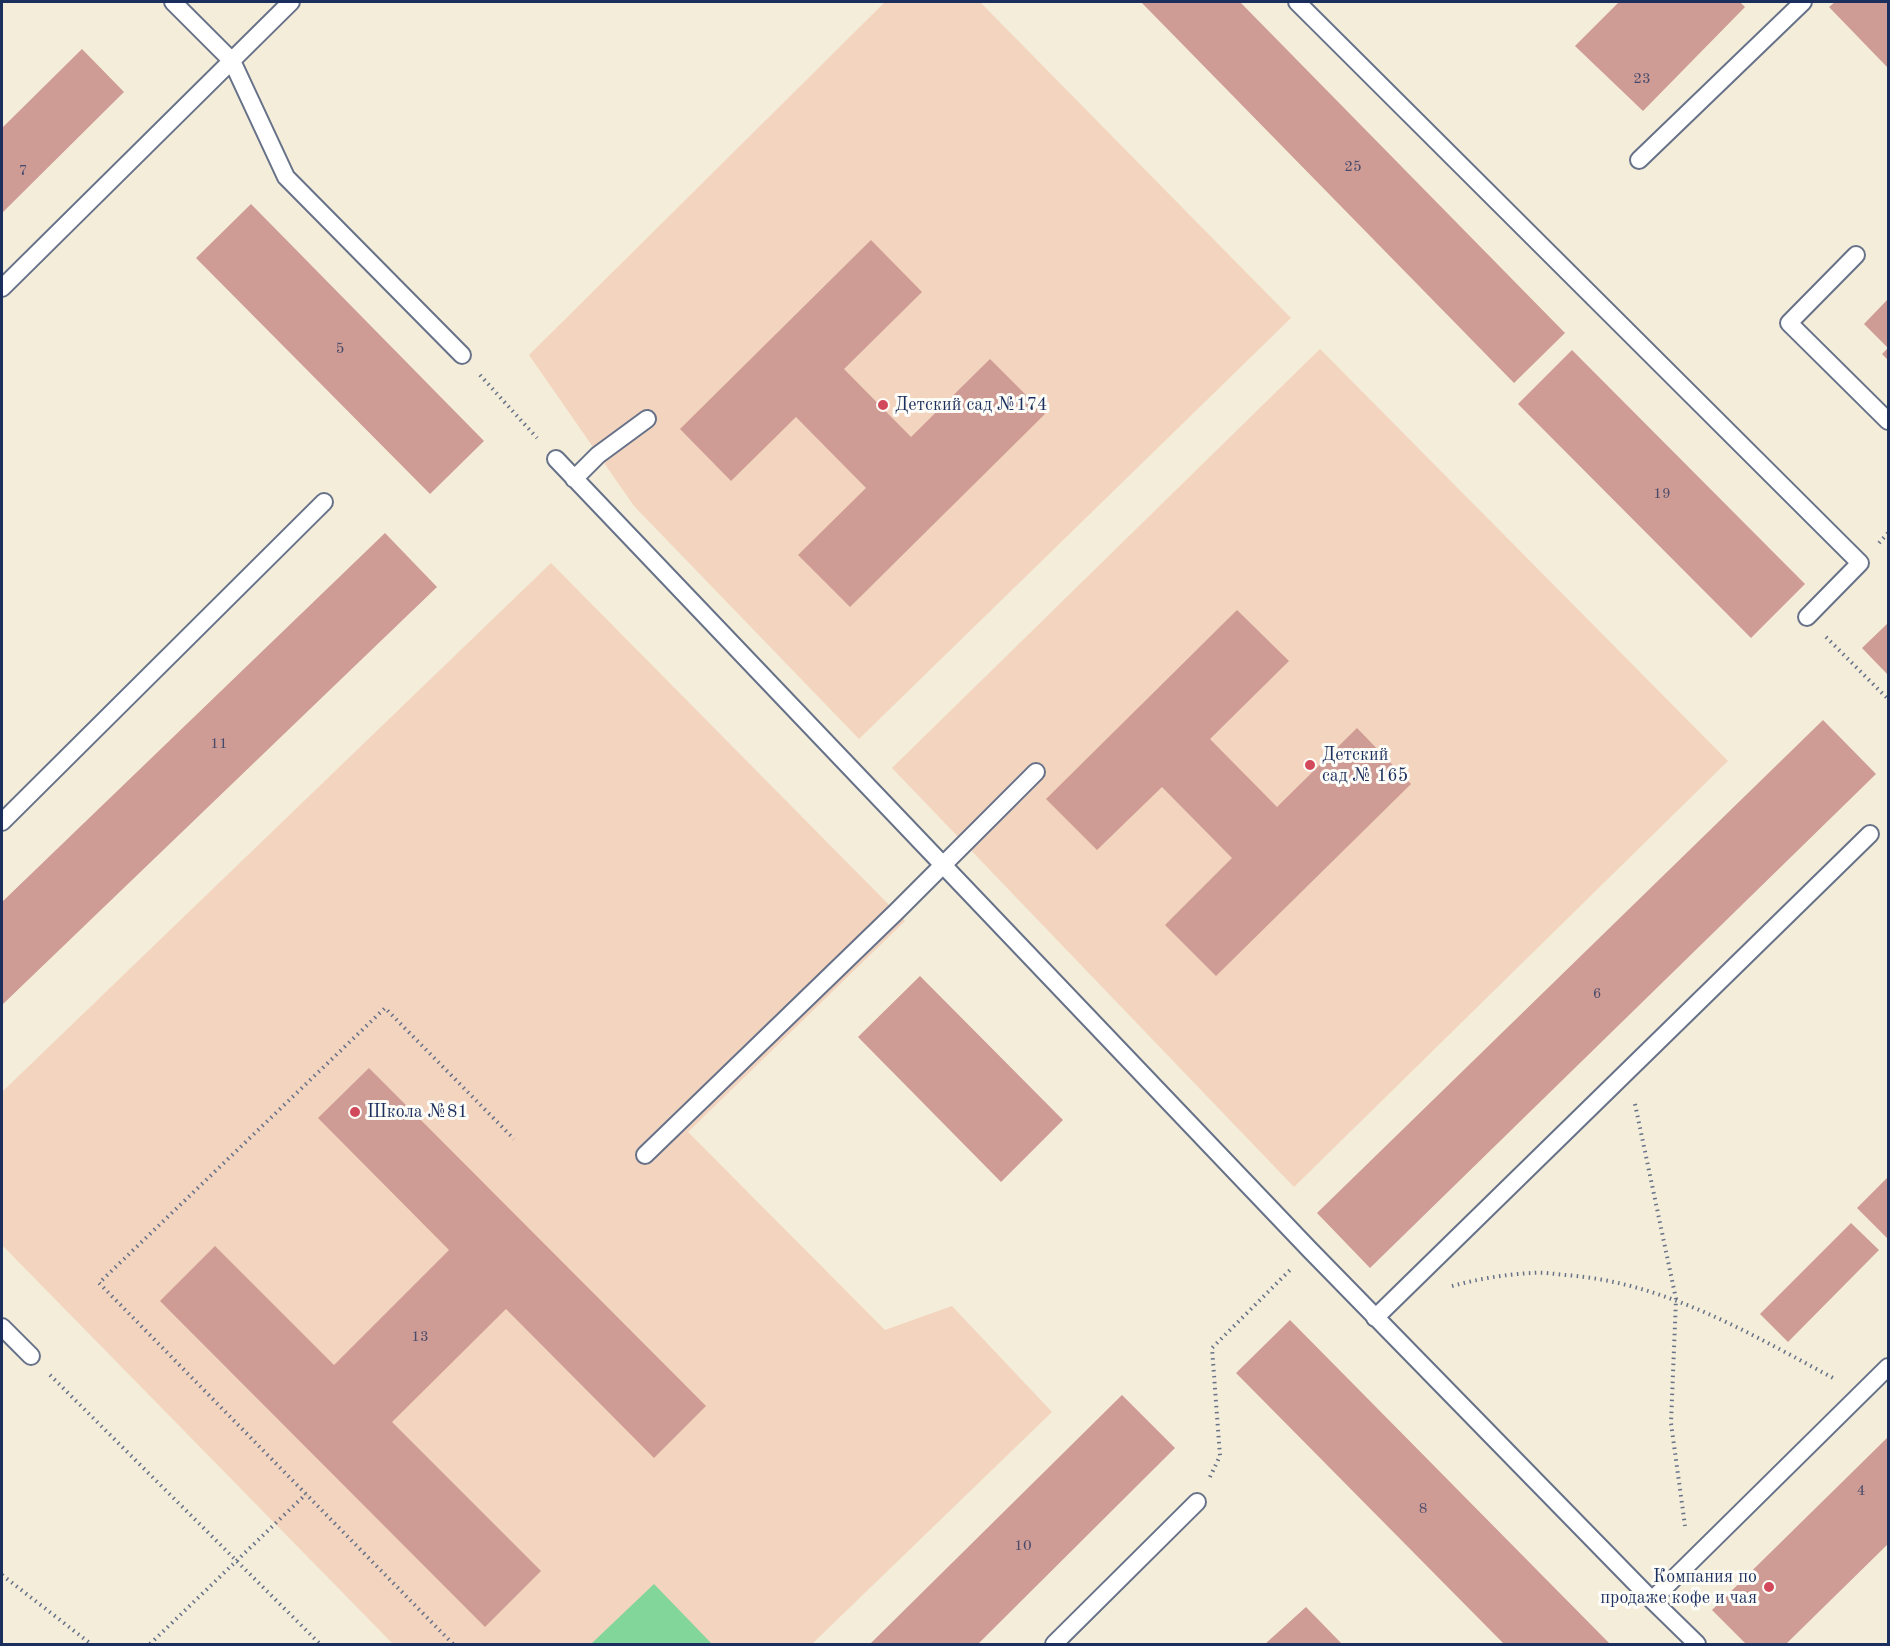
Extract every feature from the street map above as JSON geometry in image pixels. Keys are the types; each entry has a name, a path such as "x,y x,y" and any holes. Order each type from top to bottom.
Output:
{"lane":[{"path":"173,2 232,61 286,177 462,355"},
{"path":"2,288 291,2"},
{"path":"1297,2 1860,563 1807,617"},
{"path":"1639,160 1803,2"},
{"path":"1856,255 1789,323 1888,421"},
{"path":"574,479 598,454 647,419"},
{"path":"556,459 1375,1318 1697,1644"},
{"path":"2,822 324,502"},
{"path":"645,1155 1036,772"},
{"path":"1375,1318 1870,834"},
{"path":"2,1327 31,1356"},
{"path":"1652,1600 1888,1367"},
{"path":"1054,1644 1197,1502"}],"path":[{"path":"462,355 556,459"},
{"path":"1807,617 1888,699"},
{"path":"453,1644 99,1283 386,1008 514,1139"},
{"path":"1628,1071 1676,1299 1671,1423 1690,1563"},
{"path":"1197,1502 1220,1456 1212,1348 1310,1250"},
{"path":"1447,1287 1480,1279 1534,1272 1588,1276 1629,1285 1676,1299 1752,1334 1861,1394"},
{"path":"31,1356 321,1644"},
{"path":"150,1644 306,1494"},
{"path":"2,1575 91,1644"}],"shaded area":[{"name":"Детский сад №174","path":"885,2 980,2 1291,318 859,739 634,506 529,355"},
{"name":"Детский сад № 165","path":"1320,349 1728,761 1294,1187 892,768"},
{"name":"Школа №81","path":"551,563 905,921 688,1132 885,1330 952,1306 1052,1412 812,1644 393,1644 2,1245 2,1092"}],"green space":[{"path":"654,1584 712,1644 591,1644"}],"building":[{"path":"1141,2 1240,2 1565,333 1514,383"},
{"path":"1619,2 1740,2 1745,7 1643,111 1575,46"},
{"path":"1835,2 1888,2 1888,68 1829,7"},
{"path":"82,49 124,92 2,213 2,128"},
{"path":"251,204 484,441 430,494 196,258"},
{"path":"871,240 922,292 844,369 911,437 990,359 1045,414 850,607 798,555 866,488 796,417 731,481 680,429"},
{"path":"1888,299 1888,348 1864,324"},
{"path":"1888,348 1888,360 1882,354"},
{"path":"1572,350 1805,584 1751,638 1518,404"},
{"path":"385,533 437,587 2,1005 2,902"},
{"path":"1237,610 1289,661 1210,739 1277,807 1357,728 1411,784 1216,976 1165,925 1232,858 1162,787 1097,850 1046,799"},
{"path":"1888,623 1888,675 1862,648"},
{"path":"1823,720 1876,774 1370,1268 1317,1213"},
{"path":"920,976 1063,1120 1001,1182 858,1037"},
{"path":"369,1068 706,1406 654,1458 506,1309 392,1422 541,1571 485,1627 160,1301 215,1246 334,1365 449,1250 318,1118"},
{"path":"1888,1177 1888,1236 1887,1238 1857,1208"},
{"path":"1851,1223 1879,1250 1788,1342 1760,1314"},
{"path":"1290,1320 1610,1644 1504,1644 1236,1373"},
{"path":"1122,1395 1175,1448 978,1644 870,1644"},
{"path":"1888,1437 1888,1544 1786,1644 1746,1644 1712,1610"},
{"path":"1306,1607 1342,1644 1265,1644"}],"place":[{"name":"Детский сад №174","path":"883,405"},
{"name":"Детский сад № 165","path":"1310,765"},
{"name":"Школа №81","path":"355,1112"},
{"name":"Компания по продаже кофе и чая","path":"1769,1587"}]}
